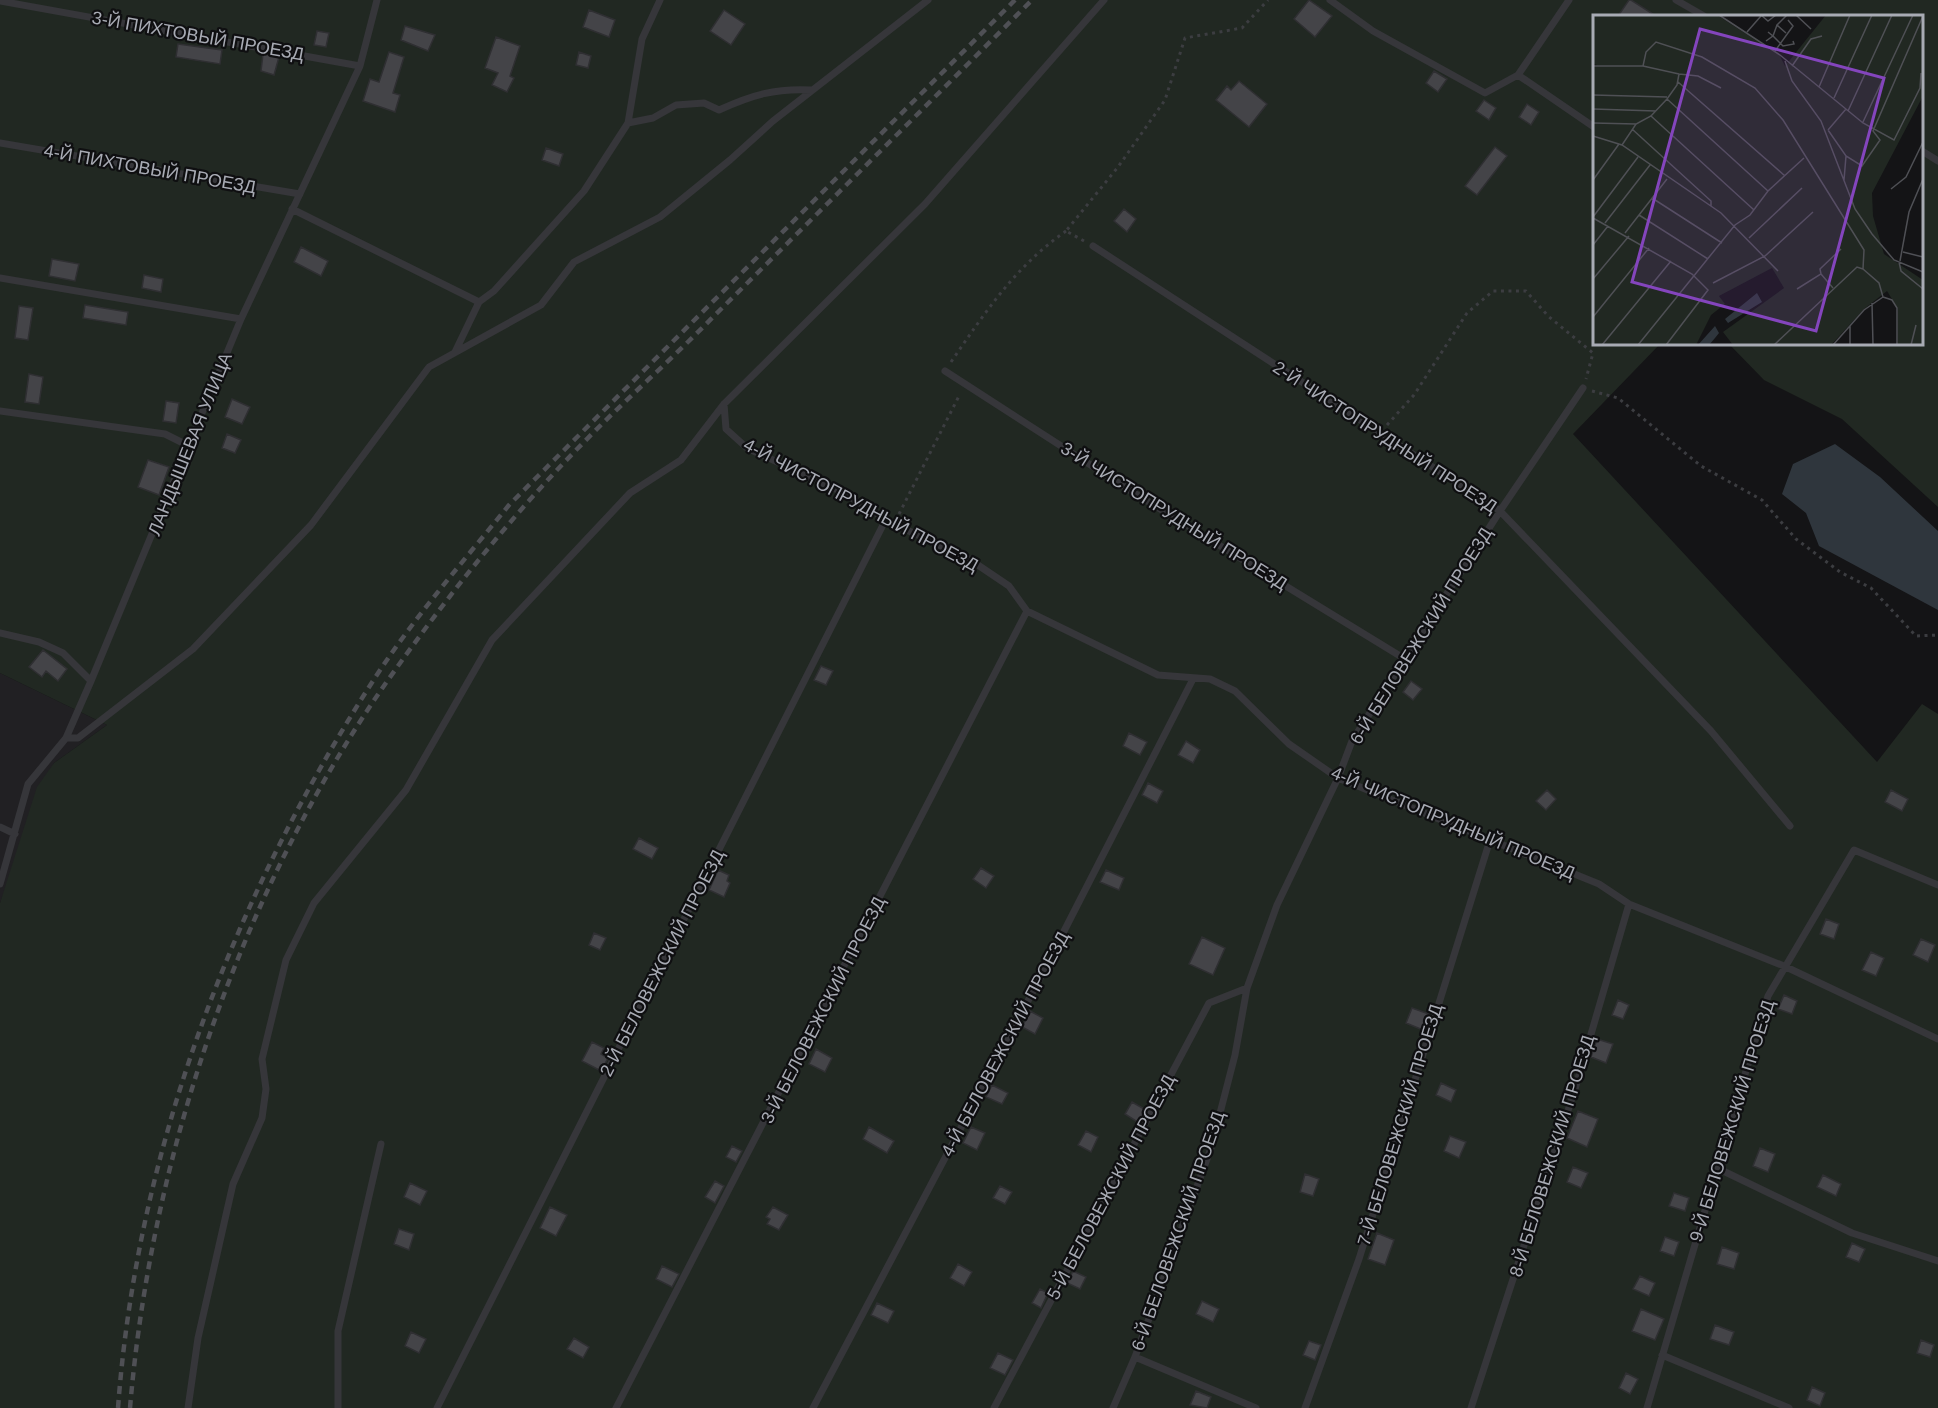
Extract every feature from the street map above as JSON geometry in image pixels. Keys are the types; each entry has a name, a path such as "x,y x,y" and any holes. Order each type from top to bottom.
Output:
{"lane":[{"name":"ЛАНДЫШЕВАЯ УЛИЦА","path":"0,884 28,784 66,738 241,319 360,66 377,0"},
{"path":"455,352 479,302 494,291 584,191 628,123 642,39 660,0"},
{"path":"66,738 78,738 193,649 311,525 429,367 541,305 574,262 660,217 812,90 928,0"},
{"path":"188,1408 198,1338 233,1184 262,1118 266,1089 262,1059 286,960 314,903 406,790 492,640 630,493 681,460 724,404 925,204 1104,0"},
{"path":"1329,0 1373,31 1485,93 1518,75 1569,0"},
{"path":"1676,0 1702,15"},
{"name":"3-Й ПИХТОВЫЙ ПРОЕЗД","path":"0,1 360,66"},
{"path":"1518,75 1593,126"},
{"path":"628,123 653,118 676,105 704,103 719,110 747,97 783,88 812,90"},
{"name":"4-Й ПИХТОВЫЙ ПРОЕЗД","path":"0,143 300,194"},
{"path":"1923,152 1938,161"},
{"path":"292,209 479,302"},
{"name":"2-Й ЧИСТОПРУДНЫЙ ПРОЕЗД","path":"1093,246 1500,511 1711,731 1790,826"},
{"path":"0,278 241,319"},
{"name":"3-Й ЧИСТОПРУДНЫЙ ПРОЕЗД","path":"945,370 1144,499 1405,659"},
{"name":"6-Й БЕЛОВЕЖСКИЙ ПРОЕЗД","path":"1113,1408 1135,1356 1211,1148 1235,1055 1247,988 1277,905 1338,778 1352,741 1500,511 1584,388"},
{"name":"4-Й ЧИСТОПРУДНЫЙ ПРОЕЗД","path":"724,404 726,429 747,448 842,492 894,524 969,559 1009,586 1028,611 1158,675 1210,679 1235,691 1289,744 1338,778 1599,884 1629,904 1784,966 1938,1039"},
{"path":"0,411 165,434 189,446"},
{"name":"2-Й БЕЛОВЕЖСКИЙ ПРОЕЗД","path":"438,1408 886,519"},
{"name":"3-Й БЕЛОВЕЖСКИЙ ПРОЕЗД","path":"616,1408 1028,611"},
{"path":"0,633 39,642 63,653 91,681"},
{"name":"4-Й БЕЛОВЕЖСКИЙ ПРОЕЗД","path":"813,1408 1034,991 1193,679"},
{"path":"0,827 15,834"},
{"name":"7-Й БЕЛОВЕЖСКИЙ ПРОЕЗД","path":"1305,1408 1359,1259 1490,840"},
{"name":"9-Й БЕЛОВЕЖСКИЙ ПРОЕЗД","path":"1647,1408 1768,996 1784,966 1854,849 1938,885"},
{"name":"8-Й БЕЛОВЕЖСКИЙ ПРОЕЗД","path":"1471,1408 1575,1089 1629,904"},
{"name":"5-Й БЕЛОВЕЖСКИЙ ПРОЕЗД","path":"994,1408 1209,1003 1247,988"},
{"path":"338,1408 338,1331 381,1144"},
{"path":"1717,1168 1852,1233 1938,1261"},
{"path":"1662,1354 1789,1408"},
{"path":"1135,1356 1256,1408"}],"path":[{"path":"945,370 1000,290 1037,252 1066,231 1118,167 1165,100 1185,38 1242,28 1268,0"},
{"path":"1066,231 1093,246"},
{"path":"1380,433 1414,395 1467,313 1493,291 1527,291 1548,316 1593,353 1584,388 1618,398 1664,433 1701,466 1762,500 1796,539 1840,572 1871,588 1916,636 1938,635"},
{"path":"894,524 966,384"}],"shaded area":[{"path":"0,0 1938,0 1938,507 1842,419 1764,380 1730,345 1923,345 1923,15 1593,15 1593,345 1659,345 1573,434 1877,762 1922,704 1938,714 1938,1408 0,1408 0,903 37,787 54,763 107,725 0,673"},
{"path":"1835,444 1880,477 1938,531 1938,610 1819,546 1806,513 1782,494 1793,464"},
{"path":"0,673 107,725 54,763 0,903"}],"building":[{"path":"1309,0 1332,16 1315,37 1294,19"},
{"path":"1631,0 1654,15 1619,15"},
{"path":"589,10 615,20 609,37 583,27"},
{"path":"724,10 745,24 731,45 710,31"},
{"path":"405,26 435,35 428,51 401,40"},
{"path":"317,31 329,33 326,47 314,45"},
{"path":"496,37 520,46 510,76 514,78 507,92 492,85 498,73 485,68"},
{"path":"178,44 222,50 220,64 176,57"},
{"path":"389,52 404,57 393,93 400,95 395,112 363,101 370,79 379,82"},
{"path":"579,52 591,56 588,68 576,65"},
{"path":"263,54 279,57 274,75 261,71"},
{"path":"1434,71 1447,79 1438,92 1426,83"},
{"path":"1239,81 1267,104 1249,127 1216,100 1227,86 1231,90"},
{"path":"1484,100 1496,108 1489,120 1476,111"},
{"path":"1527,104 1539,112 1531,125 1519,117"},
{"path":"1495,147 1507,156 1477,195 1465,186"},
{"path":"546,148 563,154 559,166 542,160"},
{"path":"1124,209 1136,219 1127,232 1114,221"},
{"path":"301,247 328,261 321,276 294,262"},
{"path":"52,259 79,264 75,281 49,276"},
{"path":"144,275 163,279 161,292 142,288"},
{"path":"85,305 128,312 126,325 83,318"},
{"path":"19,306 33,308 28,340 15,338"},
{"path":"29,374 43,377 39,404 25,402"},
{"path":"232,399 250,407 242,424 225,417"},
{"path":"166,401 179,403 176,423 163,421"},
{"path":"227,434 241,440 235,453 222,448"},
{"path":"148,460 169,467 159,495 138,487"},
{"path":"43,650 67,669 58,681 46,671 42,677 29,667"},
{"path":"821,666 833,671 826,685 814,680"},
{"path":"1411,681 1422,689 1413,700 1403,692"},
{"path":"1129,733 1147,742 1140,755 1123,746"},
{"path":"1186,741 1200,750 1193,763 1178,755"},
{"path":"1148,783 1163,791 1157,803 1142,795"},
{"path":"1547,790 1556,799 1546,810 1536,801"},
{"path":"1891,790 1908,799 1902,811 1885,802"},
{"path":"639,838 658,848 652,859 633,849"},
{"path":"981,868 994,876 986,888 973,879"},
{"path":"718,870 729,875 727,881 730,883 724,897 709,890"},
{"path":"1106,870 1124,878 1119,890 1100,882"},
{"path":"1826,919 1839,924 1834,939 1820,934"},
{"path":"594,933 606,938 600,950 589,945"},
{"path":"1202,937 1225,948 1213,975 1189,964"},
{"path":"1921,939 1935,945 1928,962 1913,955"},
{"path":"1871,952 1884,958 1876,976 1862,970"},
{"path":"1784,995 1797,1001 1792,1014 1778,1009"},
{"path":"1618,1000 1629,1005 1623,1019 1612,1015"},
{"path":"1412,1008 1429,1014 1423,1030 1406,1023"},
{"path":"1030,1011 1043,1018 1035,1034 1022,1027"},
{"path":"1597,1039 1613,1044 1606,1063 1591,1057"},
{"path":"592,1042 604,1048 601,1054 608,1058 601,1071 582,1061"},
{"path":"816,1049 832,1058 825,1072 809,1064"},
{"path":"1441,1083 1456,1090 1451,1102 1436,1095"},
{"path":"992,1085 1008,1093 1002,1104 986,1097"},
{"path":"1132,1102 1146,1110 1139,1123 1125,1114"},
{"path":"1578,1111 1598,1119 1587,1147 1567,1138"},
{"path":"869,1127 894,1141 887,1153 863,1139"},
{"path":"971,1127 985,1133 977,1150 963,1143"},
{"path":"1086,1131 1098,1137 1091,1152 1078,1145"},
{"path":"1450,1136 1466,1142 1459,1158 1444,1151"},
{"path":"732,1146 742,1151 736,1162 726,1157"},
{"path":"1760,1148 1775,1154 1768,1172 1753,1166"},
{"path":"1573,1167 1588,1173 1581,1188 1567,1182"},
{"path":"1305,1174 1319,1179 1313,1196 1300,1192"},
{"path":"1823,1175 1841,1184 1836,1196 1817,1187"},
{"path":"715,1181 724,1186 715,1203 705,1197"},
{"path":"410,1183 427,1191 420,1205 404,1197"},
{"path":"1000,1186 1012,1192 1005,1204 993,1198"},
{"path":"1674,1193 1689,1198 1685,1211 1669,1206"},
{"path":"550,1207 567,1215 556,1236 540,1228"},
{"path":"773,1207 788,1215 779,1230 767,1224 770,1219 766,1217"},
{"path":"399,1229 414,1234 409,1250 394,1244"},
{"path":"1377,1233 1394,1240 1385,1265 1368,1259"},
{"path":"1665,1237 1679,1242 1674,1256 1660,1251"},
{"path":"1852,1243 1865,1249 1859,1262 1846,1257"},
{"path":"1722,1247 1739,1253 1734,1269 1717,1264"},
{"path":"958,1264 972,1272 964,1286 950,1278"},
{"path":"662,1266 679,1274 672,1287 656,1279"},
{"path":"1073,1271 1086,1277 1080,1289 1067,1283"},
{"path":"1640,1276 1655,1283 1649,1296 1633,1289"},
{"path":"1040,1289 1048,1293 1041,1308 1032,1303"},
{"path":"1202,1301 1219,1309 1213,1322 1196,1314"},
{"path":"877,1303 894,1311 888,1323 871,1315"},
{"path":"1641,1309 1664,1319 1655,1340 1632,1331"},
{"path":"1715,1325 1734,1332 1729,1345 1710,1339"},
{"path":"411,1332 426,1339 419,1353 405,1346"},
{"path":"574,1338 589,1347 583,1358 567,1349"},
{"path":"1921,1340 1934,1345 1930,1357 1917,1353"},
{"path":"1309,1341 1321,1345 1315,1360 1303,1355"},
{"path":"998,1353 1013,1360 1005,1375 990,1368"},
{"path":"1626,1373 1638,1379 1630,1394 1619,1388"},
{"path":"1812,1387 1825,1393 1820,1406 1807,1400"},
{"path":"1196,1391 1211,1397 1207,1408 1190,1405"}],"railway":[{"path":"118,1408 129,1312 146,1217 170,1123 200,1031 235,941 276,853 321,767 371,684 420,615 509,505 1015,0"},
{"path":"130,1408 141,1314 158,1219 181,1126 210,1033 245,942 285,854 330,770 381,690 477,562 556,472 1032,0"}]}
